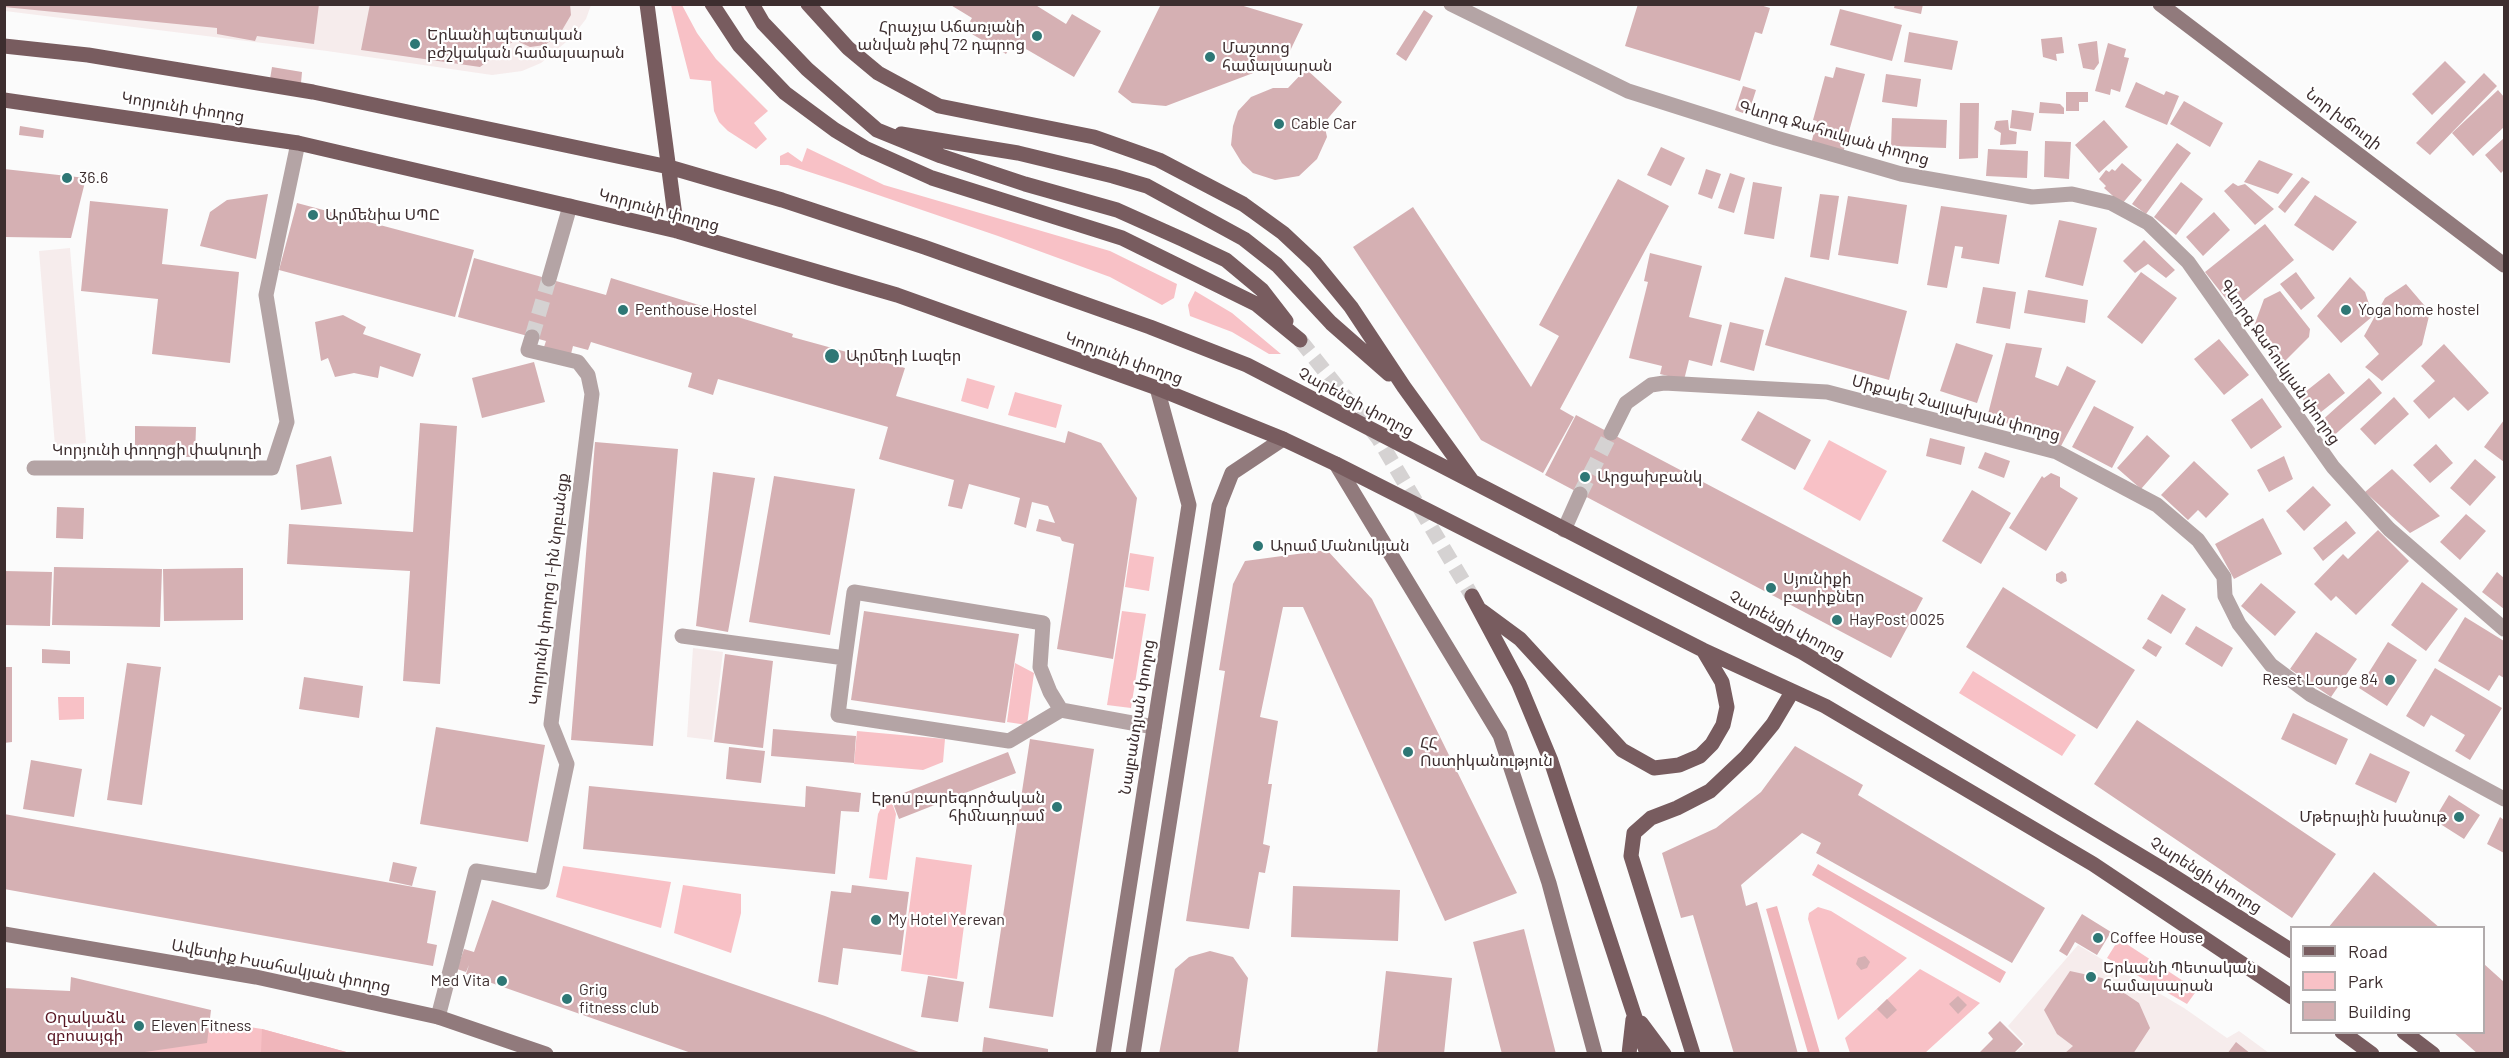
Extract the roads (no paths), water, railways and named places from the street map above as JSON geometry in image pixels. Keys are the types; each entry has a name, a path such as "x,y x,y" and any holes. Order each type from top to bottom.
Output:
{"main road":[{"path":"647,4 677,231"},
{"path":"712,4 739,45 785,93 835,130 865,148 932,178 1122,238 1256,304 1300,340 1263,290 1226,260 1118,210 1025,184 941,156 877,130 807,69 763,23 752,4"},
{"path":"808,4 848,48 878,73 939,106 1094,137 1159,160 1243,204 1283,233 1315,263 1351,306 1404,387 1474,484"},
{"name":"Նոր խճուղի","path":"2160,4 2505,265"},
{"path":"4,46 88,55 313,92 669,167"},
{"name":"Կորյունի փողոց","path":"4,100 298,143 677,231 897,295 1157,388 1283,439"},
{"path":"877,130 1018,153 1147,186 1244,239 1269,258 1331,323 1404,387"},
{"name":"Չարենցի փողոց","path":"669,167 782,200 924,247 1150,327 1247,366 1843,675 2164,870 2290,950"},
{"name":"Նալբանդյան փողոց","path":"1103,1053 1189,505 1157,388"},
{"path":"1133,1053 1219,507 1232,473 1283,439 1703,650 1825,706 2093,864 2290,996"},
{"path":"1336,464 1500,735 1548,883 1595,1053"},
{"path":"1647,1053 1551,761 1519,684 1476,602 1520,639 1622,750 1654,768 1679,765 1700,756 1712,744 1723,725 1727,707 1722,682 1703,650"},
{"path":"1693,1053 1631,856 1634,833 1651,818 1710,791 1746,757 1773,724 1792,692"},
{"name":"Ավետիք Իսահակյան փողոց","path":"4,934 256,977 438,1017 546,1053"},
{"path":"1629,1053 1634,1013"},
{"path":"1634,1013 1664,1053"},
{"path":"2345,1034 2372,1053"},
{"path":"2407,1034 2433,1053"}],"street":[{"name":"Գևորգ Ջահուկյան փողոց","path":"1451,4 1628,91 1901,174 2032,197 2072,194 2111,203 2148,223 2188,262 2333,467 2389,529 2505,629"},
{"name":"Կորյունի փողոցի փակուղի","path":"34,468 272,468 287,422 266,295 298,143"},
{"path":"549,279 570,206"},
{"name":"Կորյունի փողոց 1-ին նրբանցք","path":"438,1017 476,871 542,882 567,764 551,724 592,394 588,375 578,362 528,350 532,338"},
{"name":"Միքայել Չայլախյան փողոց","path":"1611,434 1626,403 1651,385 1664,382 1827,392 2057,452 2157,505 2198,540 2224,577 2225,597 2239,624 2271,665 2311,695 2505,799"},
{"path":"1564,530 1580,494"},
{"path":"1061,710 1050,692 1040,667 1043,623 854,592 838,715 1009,741 1061,710 1154,727"},
{"path":"682,636 845,658"}],"tunnel":[{"path":"532,337 549,279"},
{"path":"1300,340 1378,438 1472,596"},
{"path":"1580,494 1611,433"}],"place":[{"name":"Հրաչյա Աճառյանի անվան թիվ 72 դպրոց","path":"1037,36"},
{"name":"Երևանի պետական բժշկական համալսարան","path":"415,44"},
{"name":"Մաշտոց համալսարան","path":"1210,57"},
{"name":"Cable Car","path":"1279,124"},
{"name":"36.6","path":"67,178"},
{"name":"Արմենիա ՍՊԸ","path":"313,215"},
{"name":"Penthouse Hostel","path":"623,310"},
{"name":"Yoga home hostel","path":"2346,310"},
{"name":"Արմեդի Լազեր","path":"832,356"},
{"name":"Արցախբանկ","path":"1585,477"},
{"name":"Արամ Մանուկյան","path":"1258,546"},
{"name":"Սյունիքի բարիքներ","path":"1771,588"},
{"name":"HayPost 0025","path":"1837,620"},
{"name":"Reset Lounge 84","path":"2390,680"},
{"name":"ՀՀ Ոստիկանություն","path":"1408,752"},
{"name":"Էթոս բարեգործական հիմնադրամ","path":"1057,807"},
{"name":"Մթերային խանութ","path":"2459,817"},
{"name":"My Hotel Yerevan","path":"876,920"},
{"name":"Coffee House","path":"2098,938"},
{"name":"Երևանի Պետական համալսարան","path":"2091,977"},
{"name":"Med Vita","path":"502,981"},
{"name":"Grig fitness club","path":"567,999"},
{"name":"Eleven Fitness","path":"139,1026"}],"park label":[{"name":"Օղակաձև զբոսայգի","path":"85,1027"}]}
